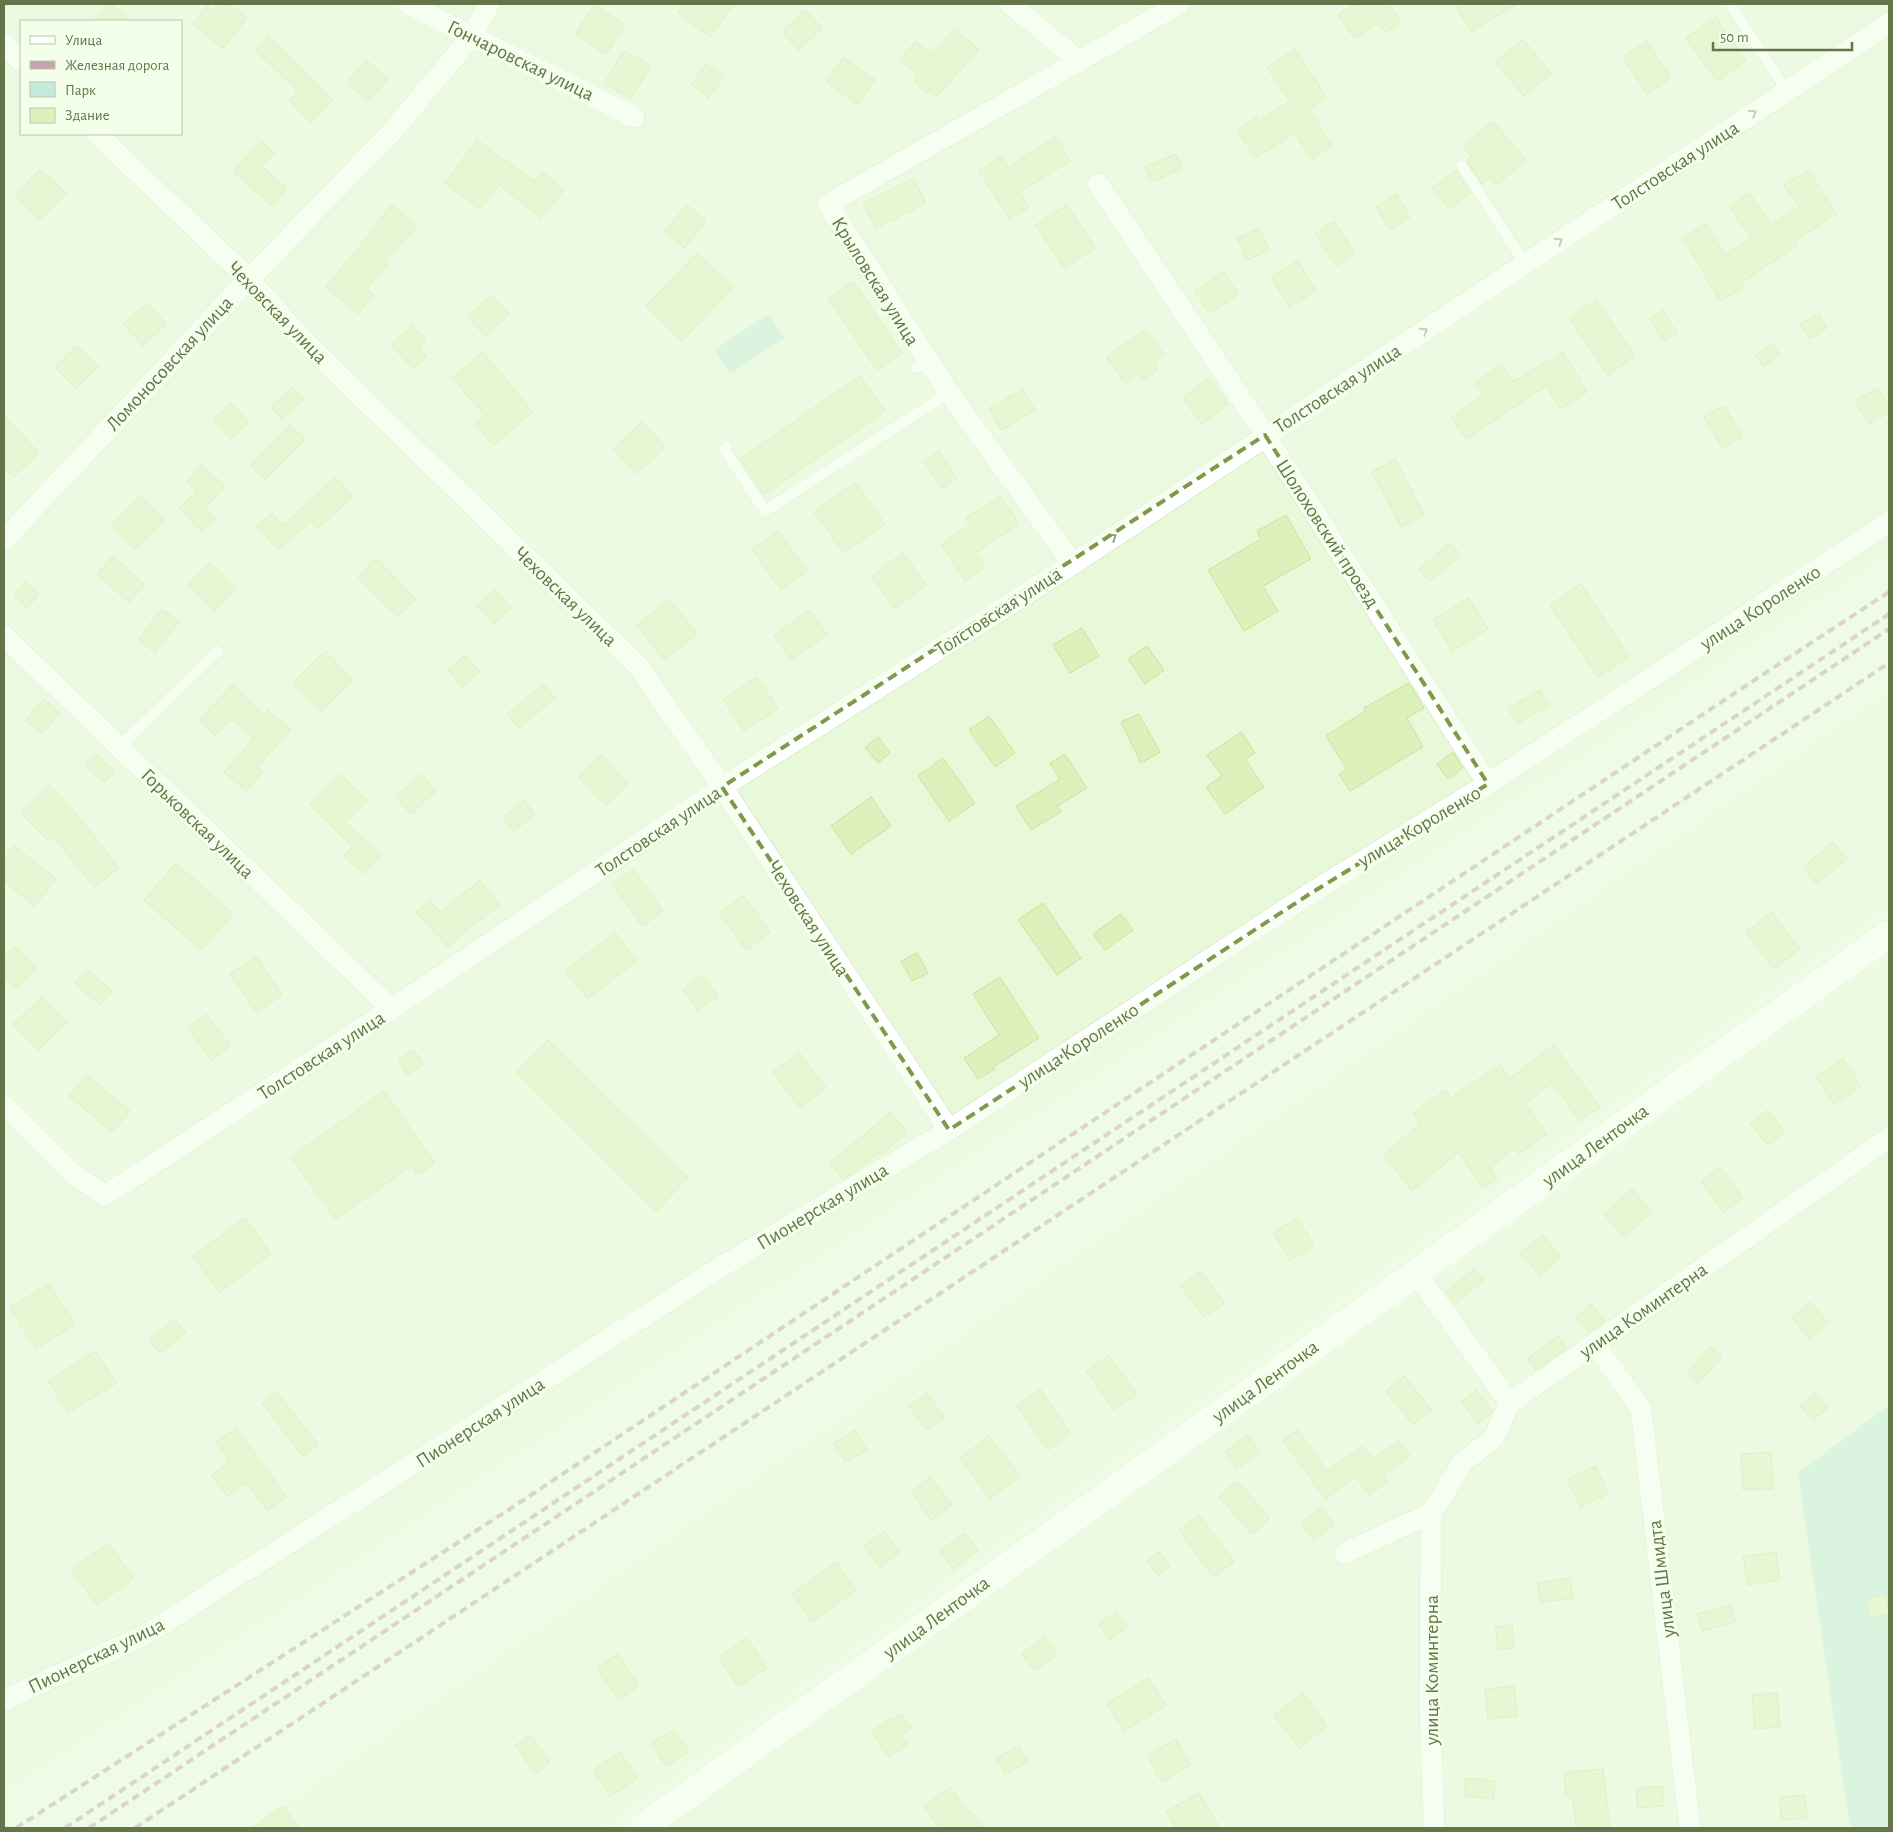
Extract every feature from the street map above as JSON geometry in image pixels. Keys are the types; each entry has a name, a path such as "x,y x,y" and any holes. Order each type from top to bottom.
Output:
{"main road":[{"name":"улица Ленточка","path":"642,1828 1889,934"}],"street":[{"name":"Гончаровская улица","path":"408,4 634,117"},
{"name":"Ломоносовская улица","path":"4,540 249,279 390,135 472,36 490,4"},
{"path":"1010,4 1079,60"},
{"name":"Крыловская улица","path":"1073,564 949,393 921,364 828,204 1178,4"},
{"name":"Толстовская улица","path":"4,1105 74,1175 105,1196 392,1009 722,787 1073,564 1889,23"},
{"path":"4,44 20,60"},
{"name":"Чеховская улица","path":"98,135 249,279 302,339 639,667 722,787 949,1130"},
{"name":"Шолоховский проезд","path":"1098,184 1265,436 1488,784"},
{"name":"улица Короленко","path":"949,1130 1308,894 1488,784 1889,522"},
{"name":"Горьковская улица","path":"4,636 392,1009"},
{"name":"Пионерская улица","path":"4,1700 145,1635 726,1264 949,1130"},
{"name":"улица Коминтерна","path":"1434,1828 1430,1710 1430,1513 1464,1461 1493,1439 1510,1403 1889,1138"},
{"path":"1416,1273 1510,1403"},
{"name":"улица Шмидта","path":"1595,1344 1641,1409 1690,1828"},
{"path":"1345,1553 1430,1513"}],"lane":[{"path":"1730,4 1787,91"},
{"path":"1462,166 1525,264"},
{"path":"727,446 724,449 765,510 949,393"},
{"path":"119,747 218,651"}],"highlighted area":[{"path":"1265,435 1488,784 1308,895 949,1130 722,787"}],"shaded area":[{"path":"4,4 1889,4 1889,553 4,1790"},
{"path":"1889,692 1889,905 604,1826 600,1828 251,1828 281,1810"},
{"path":"1889,957 1889,1828 666,1828 1541,1205"}],"green space":[{"path":"769,314 785,338 730,374 714,350"},
{"path":"1889,1405 1889,1828 1850,1828 1798,1473"}],"building":[{"path":"112,4 130,20 94,20"},
{"path":"217,4 229,4 247,18 223,48 193,24 207,6 212,10"},
{"path":"685,4 734,4 710,37 678,13"},
{"path":"1355,4 1389,4 1401,22 1385,33 1379,23 1355,39 1338,14"},
{"path":"1454,4 1517,4 1471,32"},
{"path":"594,5 625,24 606,54 575,34"},
{"path":"805,10 822,28 799,50 782,32"},
{"path":"1716,17 1746,61 1717,81 1686,38"},
{"path":"955,29 979,50 937,96 930,90 927,94 914,81 918,76 900,59 916,41 931,54"},
{"path":"269,36 333,100 311,122 289,100 298,91 256,51"},
{"path":"1523,39 1551,74 1524,96 1495,62"},
{"path":"1647,41 1671,78 1647,94 1623,57"},
{"path":"1295,49 1327,98 1309,109 1332,145 1312,159 1295,133 1256,158 1237,130 1257,117 1259,121 1290,101 1267,67"},
{"path":"624,50 651,66 631,99 604,84"},
{"path":"844,57 875,80 857,104 826,82"},
{"path":"366,60 388,79 368,101 347,83"},
{"path":"706,64 724,76 709,98 691,85"},
{"path":"1493,121 1526,160 1496,185 1490,178 1482,184 1467,161 1472,157 1463,147"},
{"path":"1056,137 1070,161 1019,192 1029,207 1009,219 979,170 1001,156 1008,167"},
{"path":"477,140 534,181 542,172 564,190 541,218 499,184 480,209 445,183"},
{"path":"261,141 274,153 262,166 287,189 272,206 233,171"},
{"path":"1176,154 1182,169 1151,182 1145,167"},
{"path":"40,169 66,193 40,220 15,196"},
{"path":"1456,170 1470,193 1449,209 1432,188"},
{"path":"1808,170 1837,214 1794,241 1797,246 1741,283 1744,287 1720,301 1683,238 1706,224 1725,255 1751,238 1729,206 1749,193 1772,225 1799,207 1784,185"},
{"path":"913,178 926,203 876,228 863,203"},
{"path":"1396,194 1410,217 1390,230 1376,207"},
{"path":"392,205 417,227 385,261 388,264 367,289 374,295 358,314 326,287"},
{"path":"687,205 706,221 684,248 665,231"},
{"path":"1067,205 1095,248 1064,268 1036,225"},
{"path":"1334,221 1355,253 1336,266 1315,234"},
{"path":"1259,228 1269,250 1247,260 1237,238"},
{"path":"697,253 733,287 682,341 646,306"},
{"path":"1298,261 1316,291 1289,307 1271,276"},
{"path":"1224,272 1238,295 1209,313 1195,290"},
{"path":"853,281 902,353 877,370 828,298"},
{"path":"491,295 509,314 485,336 468,317"},
{"path":"1596,300 1635,356 1608,375 1569,318"},
{"path":"147,303 166,324 143,346 123,324"},
{"path":"1663,310 1677,334 1664,342 1650,318"},
{"path":"1818,313 1827,328 1810,339 1800,324"},
{"path":"412,325 426,339 418,347 427,356 414,369 391,345"},
{"path":"1146,329 1164,355 1154,362 1158,370 1143,380 1138,373 1125,383 1106,357"},
{"path":"1771,343 1780,354 1764,367 1755,356"},
{"path":"77,345 98,367 76,388 55,367"},
{"path":"483,352 533,412 493,445 475,424 485,416 452,378"},
{"path":"1563,352 1587,392 1560,409 1546,386 1467,439 1451,418 1483,395 1475,383 1502,364 1513,382"},
{"path":"860,376 885,411 764,495 740,459"},
{"path":"1209,378 1228,404 1202,424 1183,398"},
{"path":"292,387 303,399 282,419 271,407"},
{"path":"1878,388 1889,406 1889,412 1869,424 1855,401"},
{"path":"1023,389 1035,410 1001,430 989,408"},
{"path":"230,403 249,422 231,439 213,420"},
{"path":"1724,406 1742,436 1722,448 1704,417"},
{"path":"4,416 39,453 13,477 4,467"},
{"path":"642,422 665,447 637,474 613,449"},
{"path":"290,425 305,439 265,480 250,466"},
{"path":"939,451 957,478 942,488 924,461"},
{"path":"1395,459 1424,515 1401,527 1372,472"},
{"path":"201,465 225,486 205,508 215,519 202,532 179,508 197,491 187,482"},
{"path":"335,477 353,496 318,529 311,521 278,550 257,526 272,513 283,526"},
{"path":"855,482 885,524 844,553 814,512"},
{"path":"141,496 165,520 135,549 111,525"},
{"path":"1001,496 1019,524 975,553 985,567 965,581 941,545 970,524 966,518"},
{"path":"1286,515 1311,559 1263,586 1278,611 1244,631 1208,570 1261,539 1257,531"},
{"path":"778,531 807,571 781,590 752,549"},
{"path":"1450,543 1461,555 1429,582 1419,569"},
{"path":"903,553 927,585 895,608 871,576"},
{"path":"113,556 145,585 129,602 97,574"},
{"path":"376,558 416,599 398,617 358,577"},
{"path":"210,562 236,589 214,611 188,584"},
{"path":"26,582 39,594 27,608 14,595"},
{"path":"1581,584 1629,657 1598,677 1550,605"},
{"path":"495,589 511,608 494,624 477,606"},
{"path":"1469,598 1488,629 1452,651 1433,620"},
{"path":"669,599 697,634 664,660 637,625"},
{"path":"162,609 179,622 155,652 138,639"},
{"path":"810,610 827,635 791,660 774,635"},
{"path":"1082,628 1099,656 1070,673 1053,645"},
{"path":"1147,646 1164,670 1145,684 1128,659"},
{"path":"325,651 353,680 321,711 293,683"},
{"path":"465,655 480,672 462,687 448,670"},
{"path":"757,677 778,709 744,731 723,699"},
{"path":"1409,683 1424,708 1407,718 1423,747 1350,791 1339,774 1347,769 1326,736 1365,711 1364,708"},
{"path":"233,684 264,715 268,710 291,730 257,767 263,772 246,791 224,772 254,738 232,719 215,736 199,720"},
{"path":"544,684 555,698 519,728 507,714"},
{"path":"1540,690 1549,706 1517,724 1508,708"},
{"path":"43,699 60,712 43,734 26,721"},
{"path":"1139,714 1160,752 1141,763 1121,722"},
{"path":"989,716 1015,753 995,767 969,730"},
{"path":"1241,732 1255,753 1245,759 1264,787 1225,814 1206,787 1222,776 1207,755"},
{"path":"878,737 890,753 878,763 865,747"},
{"path":"1453,752 1463,768 1448,779 1437,764"},
{"path":"96,754 115,771 104,783 85,765"},
{"path":"1065,754 1087,788 1057,806 1061,812 1031,830 1016,806 1060,779 1050,763"},
{"path":"601,755 628,784 606,806 578,777"},
{"path":"943,758 975,803 949,821 918,776"},
{"path":"341,774 367,801 345,822 381,855 363,874 344,856 352,847 310,804"},
{"path":"421,774 436,791 411,814 396,797"},
{"path":"49,785 73,810 119,868 95,887 54,837 49,841 21,813"},
{"path":"871,797 891,826 851,854 831,826"},
{"path":"524,800 535,814 514,831 503,817"},
{"path":"1833,842 1847,859 1816,884 1803,867"},
{"path":"14,846 56,879 34,906 4,881 4,859"},
{"path":"176,863 233,914 201,950 144,900"},
{"path":"633,869 663,911 642,926 612,884"},
{"path":"480,880 500,905 479,921 478,919 448,947 416,912 430,900 440,912"},
{"path":"744,895 770,932 746,950 719,913"},
{"path":"1043,903 1081,958 1057,975 1018,920"},
{"path":"1772,912 1800,949 1774,969 1746,932"},
{"path":"1121,914 1133,930 1105,950 1093,934"},
{"path":"615,932 637,960 588,999 565,971"},
{"path":"15,947 37,968 16,989 4,977 4,958"},
{"path":"917,953 928,973 912,981 901,961"},
{"path":"256,956 282,995 256,1012 230,974"},
{"path":"87,969 112,991 100,1005 75,983"},
{"path":"702,975 718,996 698,1011 683,989"},
{"path":"1000,977 1039,1038 993,1067 995,1069 978,1079 964,1058 999,1035 973,994"},
{"path":"42,997 67,1022 38,1050 13,1024"},
{"path":"206,1014 230,1046 211,1060 188,1028"},
{"path":"548,1040 688,1178 656,1211 516,1072"},
{"path":"1554,1045 1600,1107 1580,1121 1552,1083 1525,1103 1547,1134 1519,1154 1515,1148 1490,1167 1497,1179 1482,1188 1459,1152 1412,1191 1383,1155 1420,1124 1413,1113 1446,1090 1451,1098 1500,1065 1509,1079"},
{"path":"414,1050 423,1065 407,1075 398,1060"},
{"path":"799,1052 826,1088 800,1108 773,1072"},
{"path":"1843,1058 1861,1086 1834,1104 1816,1077"},
{"path":"87,1075 130,1111 112,1132 69,1096"},
{"path":"384,1091 435,1163 418,1175 412,1166 335,1219 291,1157"},
{"path":"1768,1110 1785,1131 1768,1145 1750,1124"},
{"path":"890,1112 907,1132 880,1155 879,1153 843,1179 829,1163"},
{"path":"1720,1167 1743,1198 1723,1212 1701,1181"},
{"path":"1632,1189 1652,1212 1624,1237 1604,1214"},
{"path":"245,1218 271,1254 219,1292 193,1256"},
{"path":"1297,1218 1314,1246 1290,1261 1273,1233"},
{"path":"1542,1234 1561,1257 1540,1275 1520,1253"},
{"path":"1474,1269 1484,1280 1455,1304 1446,1292"},
{"path":"1201,1271 1224,1303 1204,1317 1181,1286"},
{"path":"49,1284 75,1324 36,1349 10,1308"},
{"path":"1811,1302 1828,1323 1809,1339 1791,1317"},
{"path":"1591,1304 1605,1321 1589,1332 1576,1317"},
{"path":"175,1319 186,1332 160,1353 149,1340"},
{"path":"1558,1336 1567,1348 1536,1370 1528,1358"},
{"path":"1711,1347 1722,1357 1698,1383 1687,1373"},
{"path":"96,1351 116,1383 68,1413 48,1381"},
{"path":"1109,1355 1137,1394 1114,1410 1086,1371"},
{"path":"1404,1376 1432,1410 1413,1425 1386,1391"},
{"path":"1040,1389 1071,1434 1048,1450 1017,1406"},
{"path":"1476,1390 1493,1411 1478,1424 1461,1402"},
{"path":"277,1392 318,1445 303,1456 262,1403"},
{"path":"927,1393 944,1418 926,1430 909,1406"},
{"path":"1815,1393 1828,1408 1813,1420 1800,1406"},
{"path":"236,1428 287,1497 268,1511 246,1482 227,1496 211,1475 230,1461 216,1442"},
{"path":"855,1430 867,1450 845,1462 833,1443"},
{"path":"1298,1430 1327,1471 1363,1446 1373,1459 1399,1441 1410,1456 1383,1474 1388,1481 1369,1495 1356,1477 1325,1499 1283,1440"},
{"path":"1248,1435 1260,1452 1236,1469 1225,1452"},
{"path":"989,1436 1020,1476 990,1499 960,1458"},
{"path":"1771,1452 1773,1489 1743,1490 1741,1454"},
{"path":"1596,1466 1608,1494 1580,1507 1567,1479"},
{"path":"931,1477 952,1505 931,1520 911,1492"},
{"path":"1237,1481 1270,1518 1252,1534 1219,1497"},
{"path":"1321,1507 1334,1524 1314,1540 1301,1523"},
{"path":"1199,1515 1234,1562 1213,1577 1179,1530"},
{"path":"884,1531 900,1552 880,1567 864,1546"},
{"path":"965,1533 978,1551 953,1569 940,1551"},
{"path":"108,1543 134,1578 97,1605 71,1570"},
{"path":"1159,1552 1170,1566 1159,1576 1147,1561"},
{"path":"1776,1552 1780,1580 1748,1585 1743,1557"},
{"path":"836,1562 856,1590 812,1622 792,1594"},
{"path":"1570,1578 1573,1598 1540,1602 1538,1583"},
{"path":"1886,1594 1889,1614 1870,1619 1865,1599"},
{"path":"1731,1605 1736,1622 1702,1631 1697,1614"},
{"path":"1116,1612 1127,1627 1110,1640 1098,1624"},
{"path":"1512,1625 1514,1648 1498,1650 1495,1627"},
{"path":"1044,1637 1057,1654 1035,1671 1022,1654"},
{"path":"747,1638 767,1668 738,1687 719,1657"},
{"path":"618,1654 639,1686 618,1700 597,1668"},
{"path":"1148,1678 1166,1705 1124,1731 1107,1704"},
{"path":"1514,1686 1517,1716 1488,1719 1485,1689"},
{"path":"1303,1693 1327,1726 1299,1748 1274,1715"},
{"path":"1777,1693 1780,1727 1755,1729 1752,1695"},
{"path":"901,1714 911,1728 901,1735 908,1744 889,1757 871,1732"},
{"path":"674,1729 689,1752 666,1766 651,1743"},
{"path":"531,1735 550,1763 535,1774 516,1745"},
{"path":"1176,1739 1191,1765 1162,1782 1147,1756"},
{"path":"1018,1745 1028,1761 1006,1775 996,1759"},
{"path":"620,1752 638,1778 610,1797 593,1770"},
{"path":"1603,1769 1610,1828 1576,1828 1573,1797 1566,1797 1564,1772"},
{"path":"1466,1778 1495,1781 1494,1799 1464,1796"},
{"path":"1662,1786 1664,1806 1638,1808 1636,1788"},
{"path":"950,1787 967,1812 970,1810 984,1828 939,1828 924,1806"},
{"path":"1199,1793 1220,1828 1176,1828 1166,1812"},
{"path":"1805,1795 1807,1818 1781,1820 1780,1797"},
{"path":"283,1806 299,1828 252,1828"}],"railway":[{"path":"16,1828 516,1505 1889,592"},
{"path":"65,1828 1889,614"},
{"path":"89,1828 1889,629"},
{"path":"135,1828 1889,663"}]}
